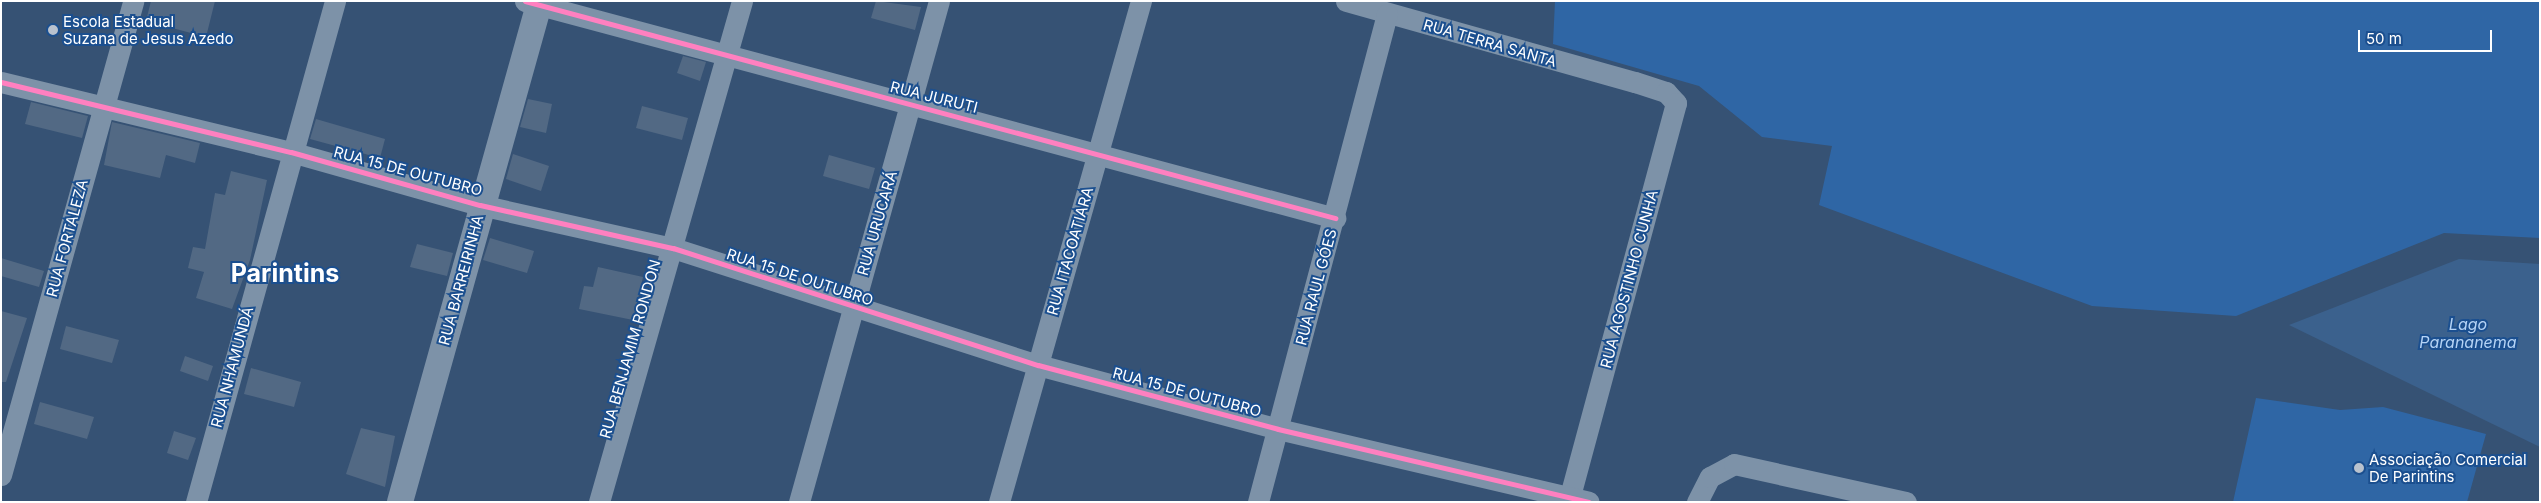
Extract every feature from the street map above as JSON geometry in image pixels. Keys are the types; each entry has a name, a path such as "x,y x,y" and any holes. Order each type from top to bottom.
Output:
{"street":[{"name":"RUA FORTALEZA","path":"1,475 133,1"},
{"name":"RUA NHAMUNDÁ","path":"196,502 291,152 335,1"},
{"name":"RUA BENJAMIM RONDON","path":"599,502 742,1"},
{"name":"RUA URUCARÁ","path":"798,502 939,1"},
{"name":"RUA ITACOATIARA","path":"999,502 1141,1"},
{"name":"RUA TERRA SANTA","path":"1346,1 1635,82"},
{"name":"RUA JURUTI","path":"535,3 726,57 1099,151 1335,218"},
{"name":"RUA BARREIRINHA","path":"400,502 535,3"},
{"name":"RUA RAUL GÓES","path":"1258,502 1335,218 1387,14"},
{"name":"RUA 15 DE OUTUBRO","path":"1,82 102,108 291,152 480,205 673,248 853,308 1038,365 1278,429 1576,500"},
{"name":"RUA AGOSTINHO CUNHA","path":"1576,500 1676,107 1666,92 1635,82"},
{"path":"1697,502 1710,477 1734,464 1884,499 1906,502"}],"shaded area":[{"path":"1555,1 2540,1 2540,238 2444,233 2236,316 2092,306 1819,205 1832,146 1762,137 1699,86 1553,44"},
{"name":"Associação Comercial De Parintins","path":"2256,398 2340,410 2383,407 2486,434 2467,502 2233,502"}],"water":[{"name":"Lago Parananema","path":"2459,259 2540,264 2540,447 2289,325"}],"building":[{"path":"151,1 215,1 206,37 146,21"},
{"path":"876,1 921,7 915,30 871,18"},
{"path":"683,56 706,62 700,81 677,73"},
{"path":"528,99 552,104 546,133 520,127"},
{"path":"31,102 88,116 82,138 25,124"},
{"path":"642,106 688,118 682,140 636,128"},
{"path":"316,119 385,139 380,158 310,139"},
{"path":"112,122 200,143 195,163 166,155 160,178 104,165"},
{"path":"513,154 549,166 541,191 506,179"},
{"path":"829,155 875,168 869,189 823,176"},
{"path":"231,171 267,180 250,260 232,309 196,298 204,272 188,268 193,247 205,249 215,193 225,195"},
{"path":"490,238 534,251 527,273 483,260"},
{"path":"417,244 453,253 447,276 410,267"},
{"path":"1,258 44,271 39,287 1,276"},
{"path":"598,267 643,277 633,320 579,309 584,286 593,287"},
{"path":"1,311 27,318 6,382 1,382"},
{"path":"66,326 119,340 112,363 60,349"},
{"path":"185,356 213,366 208,381 180,371"},
{"path":"251,368 301,382 294,407 244,394"},
{"path":"40,402 94,417 87,439 34,424"},
{"path":"361,428 395,436 385,487 346,474"},
{"path":"174,431 196,438 188,460 167,453"}],"cycle path":[{"path":"525,1 1335,218"},
{"path":"1,82 291,152 480,205 673,248 1038,365 1278,429 1589,502"}],"place":[{"name":"Escola Estadual Suzana de Jesus Azedo","path":"53,30"},
{"name":"Associação Comercial De Parintins","path":"2359,468"}],"district":[{"name":"Parintins","path":"285,273"}]}
